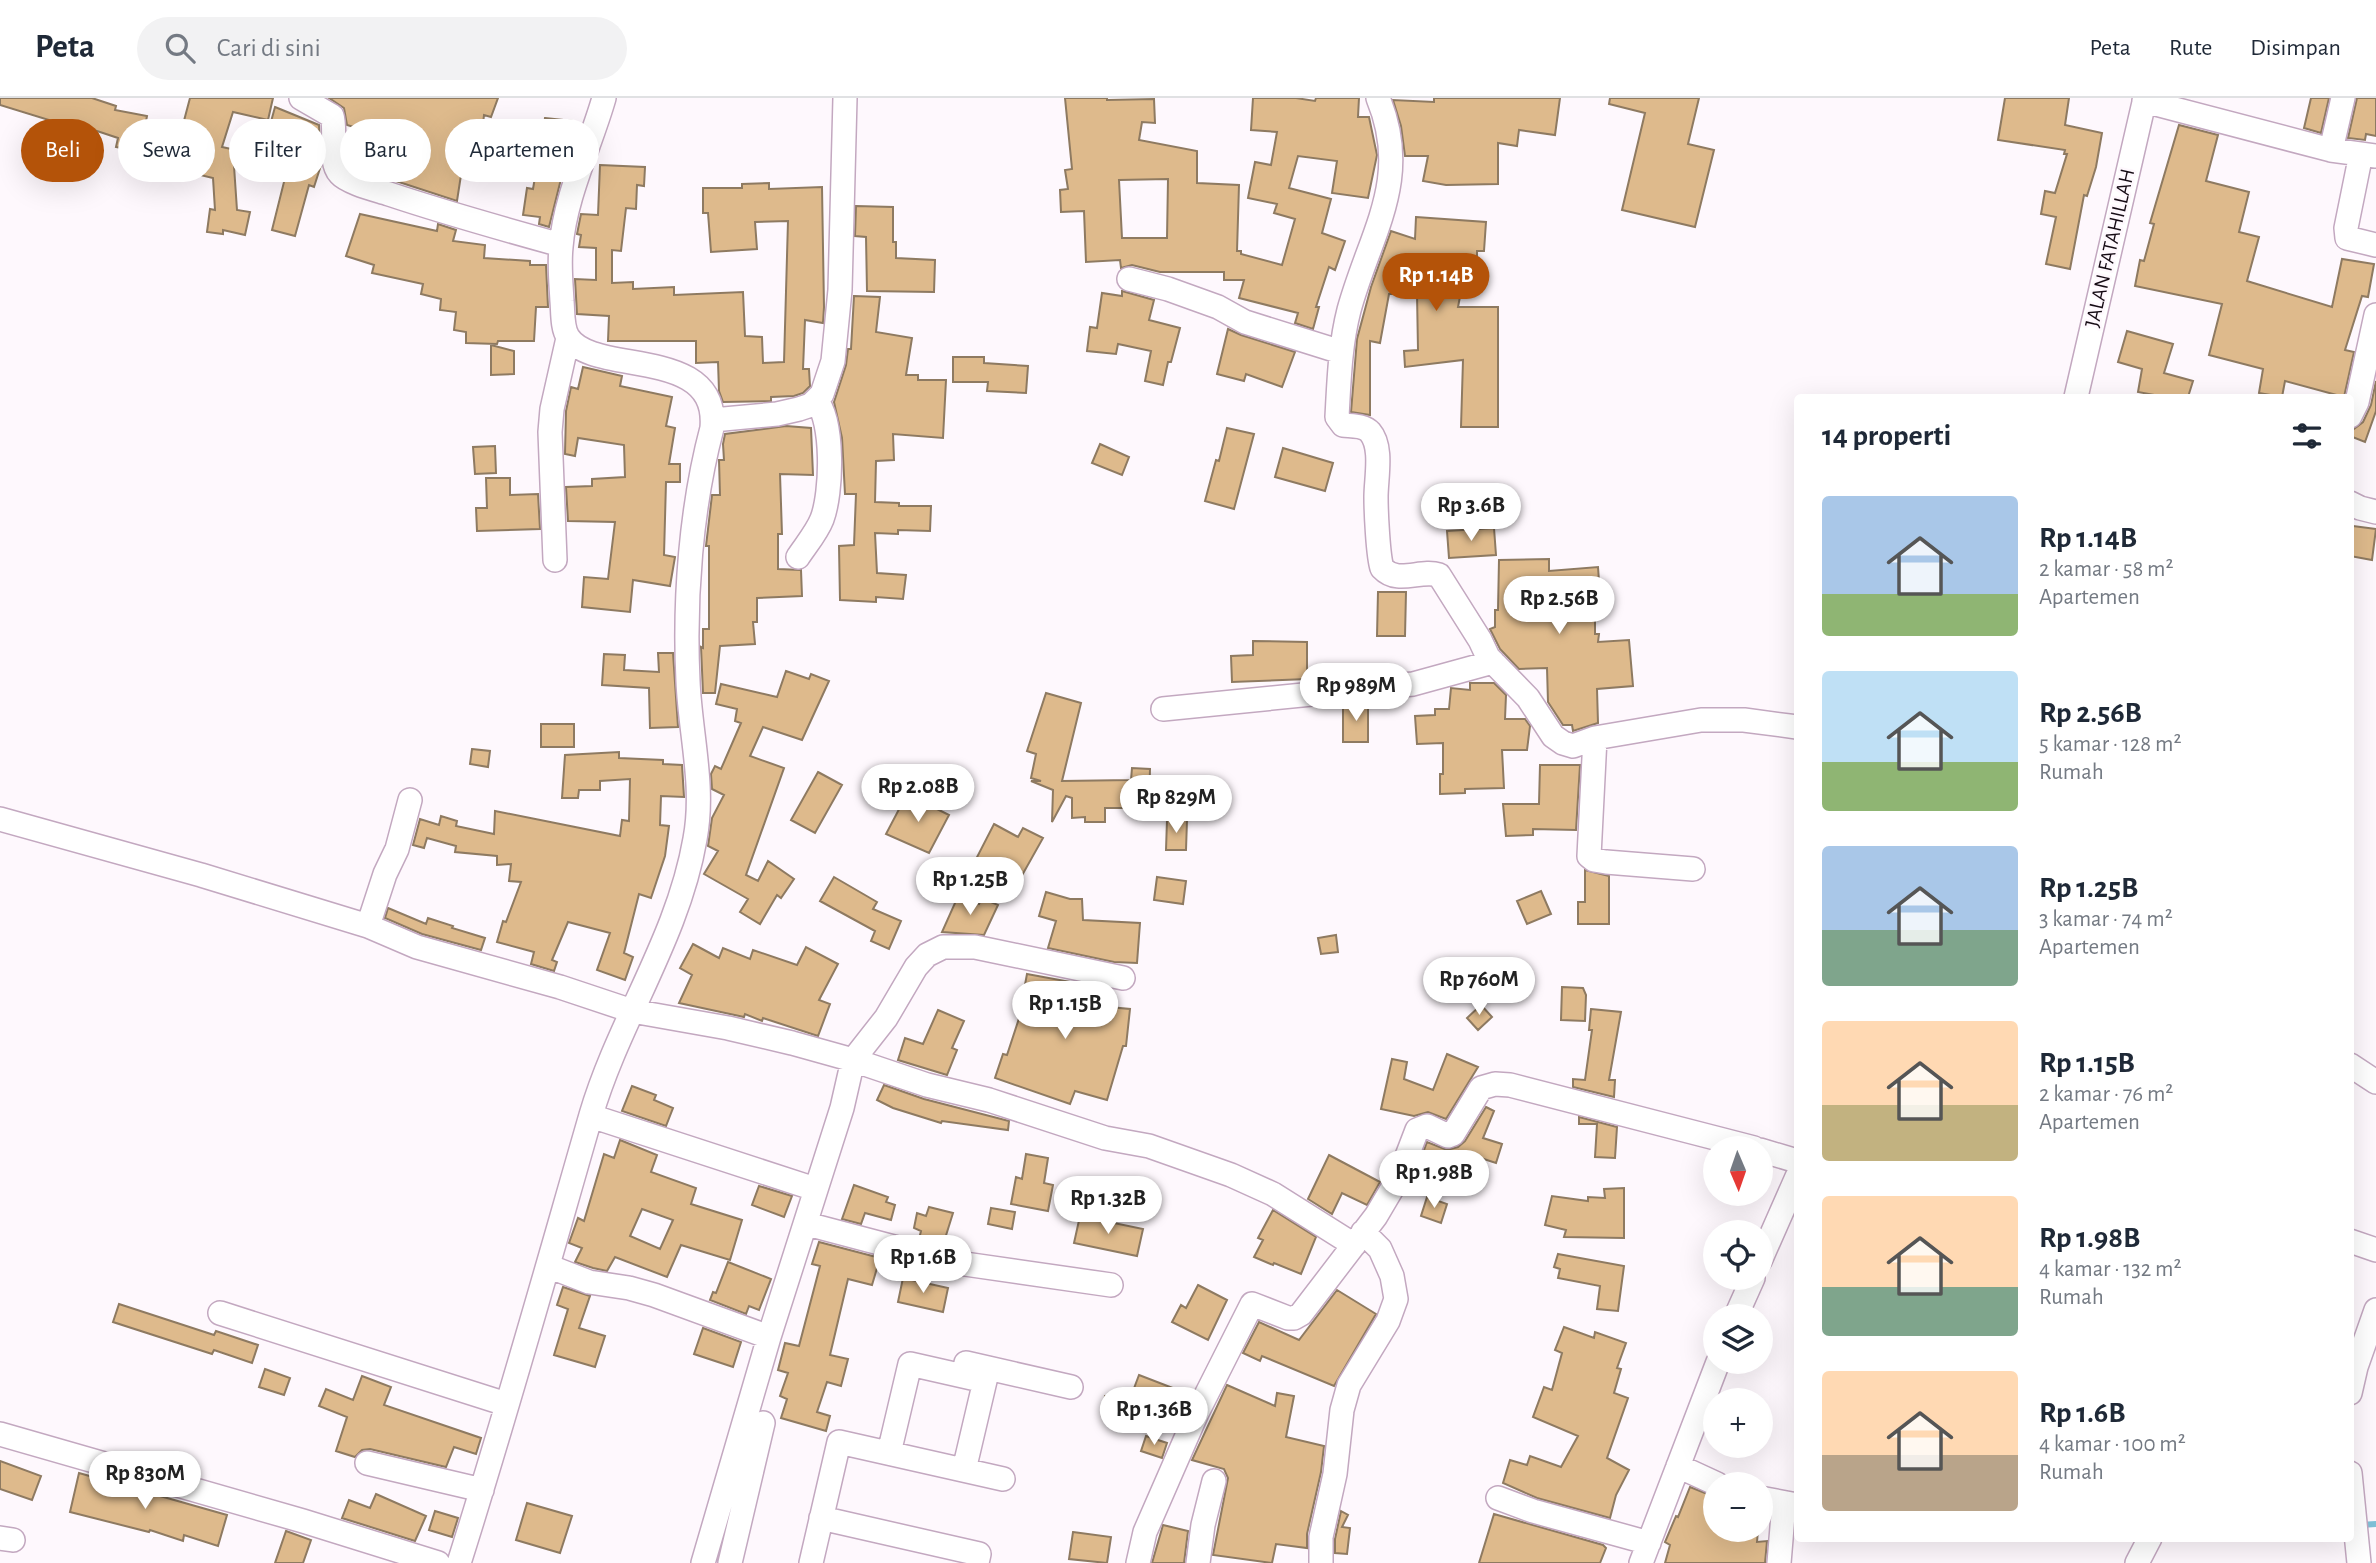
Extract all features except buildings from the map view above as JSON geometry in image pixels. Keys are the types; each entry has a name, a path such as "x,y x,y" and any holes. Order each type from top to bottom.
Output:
{"street":[{"path":"302,98 332,116 337,170 341,176 452,214 561,245"},
{"path":"555,560 550,432 552,410 568,338 563,315 561,245 570,201 604,98"},
{"path":"713,420 799,410 811,405 822,394 833,361 839,290 845,98"},
{"path":"1378,98 1387,119 1392,156 1389,196 1349,310 1341,352 1337,417 1343,425 1371,432 1378,455 1376,499 1380,565 1390,575 1439,575 1493,662 1528,698 1553,736 1563,743 1573,746 1595,738 1701,720 1744,720 1794,727"},
{"path":"2330,150 2343,98"},
{"path":"2145,100 2330,150 2369,155 2346,228 2347,238 2376,245"},
{"name":"JALAN FATAHILLAH","path":"2077,394 2145,100"},
{"path":"1129,279 1168,289 1218,307 1245,322 1341,352"},
{"path":"2354,408 2376,315"},
{"path":"459,1563 591,1116 618,1039 659,955 688,873 696,838 699,806 687,655 693,531 713,420 708,398 683,376 650,365 592,353 573,344 568,338"},
{"path":"798,557 821,520 829,489 825,419 821,405 816,400"},
{"path":"2354,505 2376,512"},
{"path":"1163,709 1413,684 1493,662"},
{"path":"1595,738 1589,856 1594,860 1606,862 1693,869"},
{"path":"368,926 385,874 397,849 411,800"},
{"path":"0,819 201,875 368,926 417,947 560,987 632,1011 728,1028 853,1060 927,1084 1001,1103 1105,1138 1149,1146 1231,1175 1380,1249 1392,1276 1396,1299 1388,1321 1349,1385 1342,1410 1335,1474 1321,1536 1321,1563"},
{"path":"703,1563 769,1337 842,1108 853,1060 886,1018 916,967 927,955 943,947 975,947 1124,978"},
{"path":"2354,1068 2376,1082"},
{"path":"1138,1563 1145,1532 1197,1413 1252,1304 1288,1318 1296,1317 1376,1216 1398,1177 1417,1130 1427,1126 1448,1136 1453,1134 1481,1088 1495,1084 1510,1085 1618,1111 1710,1136"},
{"path":"591,1116 815,1189"},
{"path":"1773,1154 1794,1160"},
{"path":"1773,1234 1794,1189"},
{"path":"807,1224 951,1262 1111,1285"},
{"path":"2354,1242 2376,1250"},
{"path":"548,1266 589,1282 654,1295 769,1337"},
{"path":"2354,1364 2376,1310"},
{"path":"220,1313 506,1404"},
{"path":"889,1453 910,1364 1071,1387"},
{"path":"1498,1498 1645,1553 1713,1374"},
{"path":"964,1470 978,1375"},
{"path":"730,1563 763,1423"},
{"path":"0,1434 303,1521 438,1563"},
{"path":"810,1563 839,1442 1003,1479"},
{"path":"367,1463 482,1490"},
{"path":"1678,1466 1703,1478"},
{"path":"1198,1563 1213,1481"},
{"path":"1779,1563 1786,1508"},
{"path":"821,1518 979,1554 977,1563"},
{"path":"2355,1521 2359,1563"},
{"path":"2137,1563 2148,1542"}],"waterway":[{"path":"2360,1525 2376,1524"}]}
